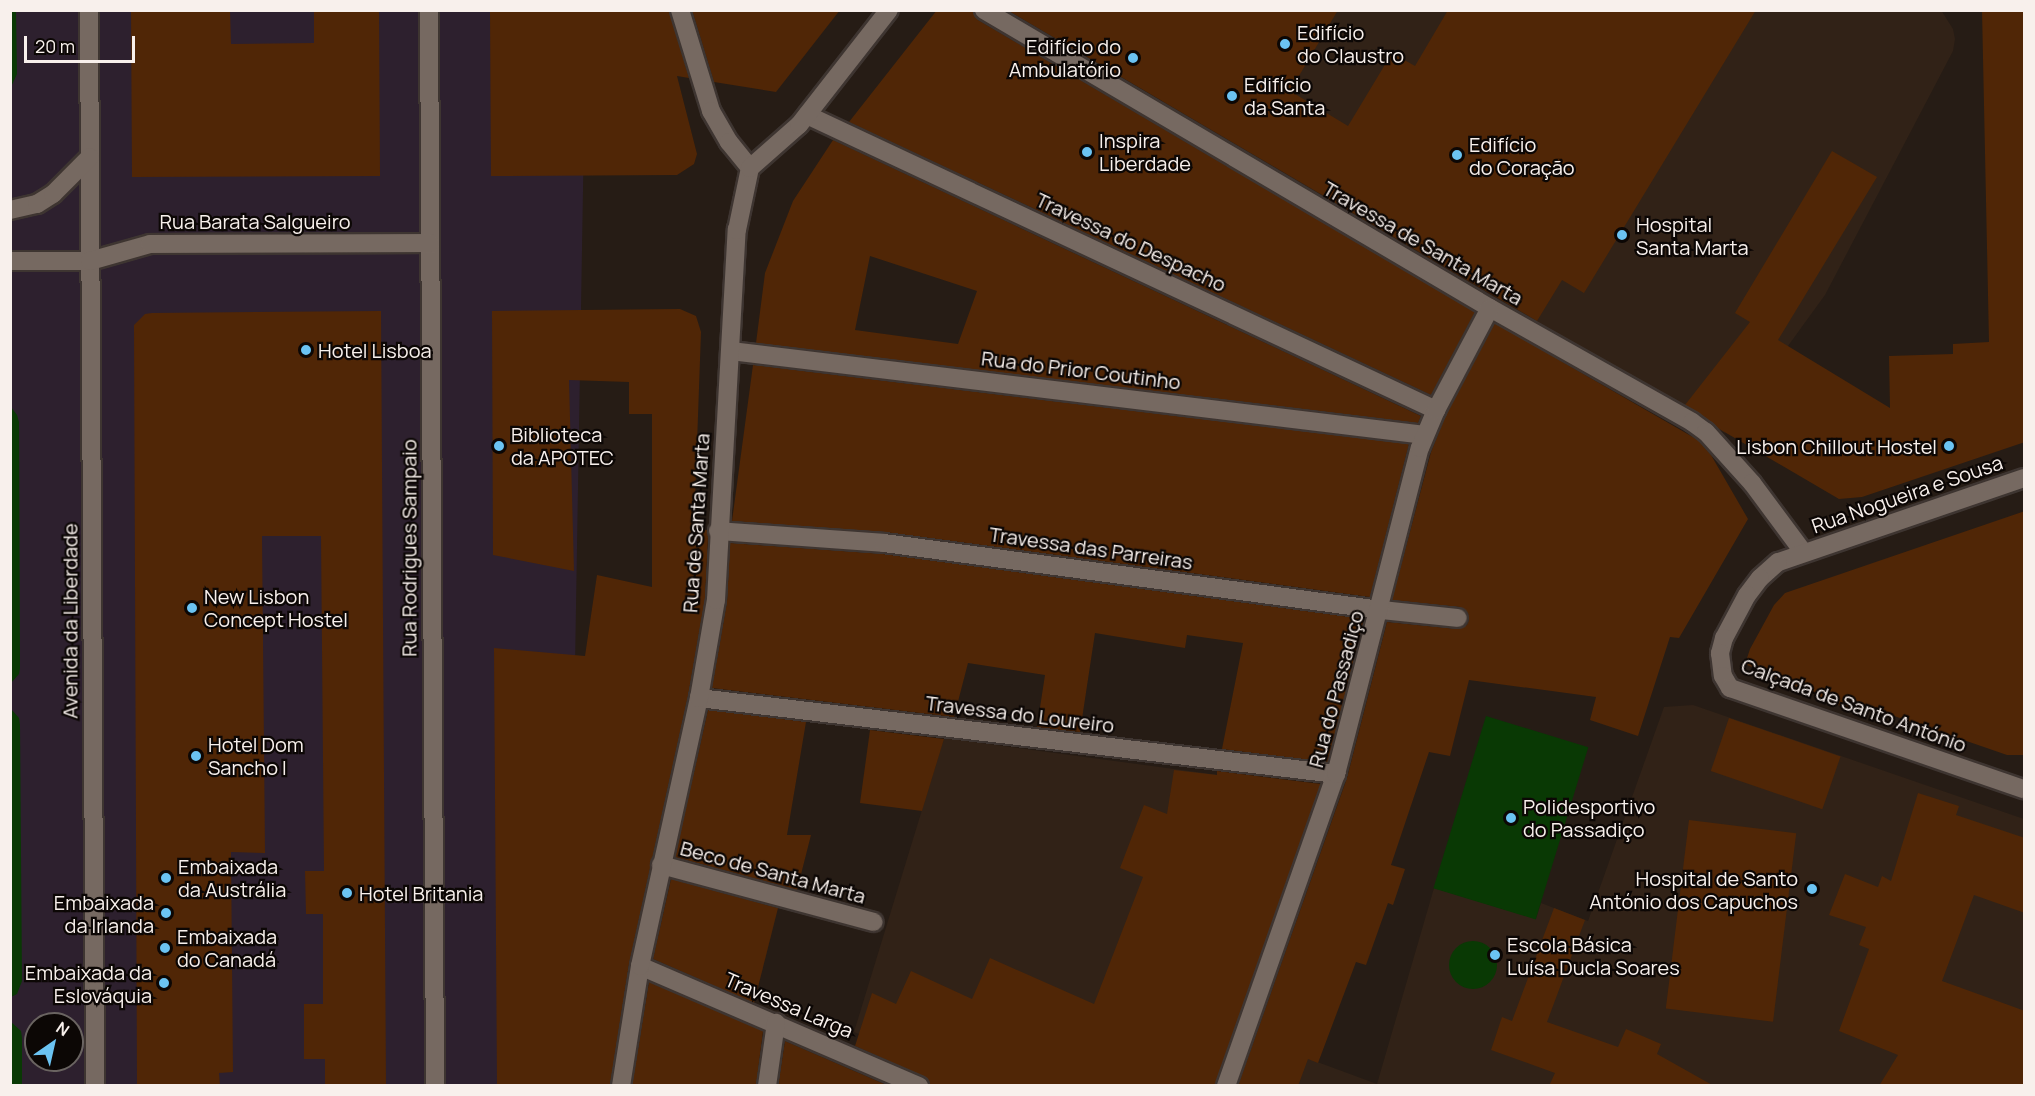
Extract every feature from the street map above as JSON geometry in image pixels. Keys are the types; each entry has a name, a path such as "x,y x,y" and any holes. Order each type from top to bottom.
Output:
{"street":[{"name":"Avenida da Liberdade","path":"88,10 95,1086"},
{"name":"Rua Rodrigues Sampaio","path":"429,10 435,1086"},
{"path":"680,10 711,111 729,142 750,168 807,115 889,10"},
{"name":"Travessa de Santa Marta","path":"984,10 1490,308 1706,432 1767,500 1804,553"},
{"name":"Travessa do Despacho","path":"807,115 1436,410"},
{"path":"10,210 37,204 52,194 90,157"},
{"name":"Rua de Santa Marta","path":"621,1086 640,966 699,698 716,600 718,531 737,230 750,168"},
{"name":"Rua Barata Salgueiro","path":"10,261 90,261 150,244 430,243"},
{"name":"Rua do Passadiço","path":"1226,1086 1336,774 1381,610 1412,474 1425,435 1490,308"},
{"name":"Rua do Prior Coutinho","path":"731,351 1425,435"},
{"name":"Rua Nogueira e Sousa","path":"1804,553 2025,478"},
{"name":"Travessa das Parreiras","path":"718,531 884,543 1381,610 1458,618"},
{"name":"Calçada de Santo António","path":"1804,553 1778,562 1760,578 1747,595 1724,638 1720,652 1723,676 1730,688 2025,789"},
{"name":"Travessa do Loureiro","path":"699,698 1336,774"},
{"name":"Beco de Santa Marta","path":"662,865 873,922"},
{"name":"Travessa Larga","path":"640,966 919,1086"},
{"path":"767,1086 776,1023"}],"shaded area":[{"name":"Hospital Santa Marta","path":"1941,10 1953,29 1955,39 1953,51 1825,295 1725,433 1162,102 1165,98 1023,11"},
{"path":"10,11 586,11 568,1085 11,1085"},
{"name":"Hospital de Santo António dos Capuchos","path":"1693,705 2024,819 2024,1085 1238,1086 1255,1039 1377,1084 1434,888 1536,919 1541,903 1588,921 1664,707"},
{"path":"944,738 1241,778 1189,1085 927,1063 854,1032"}],"green space":[{"path":"11,10 16,11 17,74 11,87"},
{"path":"11,407 19,422 20,668 19,674 11,683"},
{"path":"11,709 19,718 20,725 22,981 17,994 11,997"},
{"name":"Polidesportivo do Passadiço","path":"1486,716 1588,747 1536,919 1433,888"},
{"path":"1473,941 1490,948 1497,965 1490,982 1473,989 1456,982 1449,965 1456,948"},
{"path":"11,1022 21,1031 22,1085 11,1085"}],"building":[{"path":"131,10 230,10 231,44 314,43 314,10 379,10 380,176 132,177"},
{"path":"490,10 669,10 689,78 677,76 697,154 694,164 677,175 491,176"},
{"path":"692,10 840,10 776,92 714,82"},
{"path":"937,10 973,10 978,20 1475,312 1431,395 849,122"},
{"path":"1007,10 1338,10 1290,91 1348,126 1392,53 1415,66 1448,10 1756,10 1584,293 1562,280 1537,321"},
{"path":"1982,10 2025,10 2025,442 1862,497 1839,499 1716,427 1685,405 1750,322 1735,313 1832,151 1877,177 1778,340 1890,408 1889,356 1953,354 1953,344 1989,342"},
{"path":"833,140 1421,416 1418,423 756,343 765,273 793,201","holes":["870,256 977,291 958,344 855,330"]},
{"path":"680,309 696,316 701,332 694,528 707,530 705,599 688,696 629,964 610,1086 497,1086 494,648 585,656 597,575 652,587 652,414 629,414 629,382 569,380 574,571 493,555 492,311"},
{"path":"381,311 386,1086 325,1086 325,1059 304,1059 304,1004 323,1004 323,914 306,914 305,871 324,871 321,536 262,536 265,853 231,852 233,1072 219,1073 220,1086 137,1086 134,325 145,314 152,313"},
{"path":"1495,323 1698,440 1711,455 1748,519 1679,638 1670,637 1638,736 1590,720 1596,697 1469,680 1450,756 1429,752 1391,865 1405,869 1393,905 1388,903 1366,965 1356,962 1318,1063 1308,1059 1298,1086 1238,1086 1347,778 1387,622 1457,629 1467,625 1469,620 1468,613 1460,607 1392,600 1431,452 1446,415"},
{"path":"753,365 1409,444 1370,597 885,532 732,521"},
{"path":"2025,511 2025,755 2007,755 1871,708 1861,715 1745,664 1750,649 1774,605 1785,593"},
{"path":"730,543 883,554 1364,619 1328,762 1222,749 1243,643 1187,635 1185,648 1095,633 1080,732 1037,727 1045,675 968,663 954,717 712,688 727,602"},
{"path":"708,710 806,722 787,835 811,835 797,890 675,857"},
{"path":"1729,718 1841,756 1822,809 1711,771"},
{"path":"870,730 944,739 922,811 860,803"},
{"path":"1174,770 1217,775 1217,771 1321,784 1215,1086 930,1086 923,1076 855,1046 872,993 896,1004 911,971 972,999 990,958 1094,1004 1143,877 1120,868 1144,805 1167,814"},
{"path":"1918,793 1959,806 1956,815 2025,838 2025,913 1974,895 1942,981 2025,1011 2025,1086 1879,1086 1898,1055 1839,1031 1869,949 1859,945 1866,927 1829,915 1845,874 1878,887 1882,876 1891,881"},
{"path":"1689,820 1796,833 1773,1022 1666,1009"},
{"path":"671,879 778,908 754,1003 653,959"},
{"path":"1554,908 1585,920 1547,1022 1618,1047 1626,1029 1661,1044 1657,1054 1714,1086 1549,1086 1555,1073 1491,1050 1502,1017 1512,1021"},
{"path":"649,982 763,1031 756,1086 632,1086"},
{"path":"785,1041 889,1086 778,1086"}],"place":[{"name":"Edifício do Claustro","path":"1285,44"},
{"name":"Edifício do Ambulatório","path":"1133,58"},
{"name":"Edifício da Santa","path":"1232,96"},
{"name":"Inspira Liberdade","path":"1087,152"},
{"name":"Edifício do Coração","path":"1457,155"},
{"name":"Hospital Santa Marta","path":"1622,235"},
{"name":"Hotel Lisboa","path":"306,350"},
{"name":"Biblioteca da APOTEC","path":"499,446"},
{"name":"Lisbon Chillout Hostel","path":"1949,446"},
{"name":"New Lisbon Concept Hostel","path":"192,608"},
{"name":"Hotel Dom Sancho I","path":"196,756"},
{"name":"Polidesportivo do Passadiço","path":"1511,818"},
{"name":"Embaixada da Austrália","path":"166,878"},
{"name":"Hospital de Santo António dos Capuchos","path":"1812,889"},
{"name":"Hotel Britania","path":"347,893"},
{"name":"Embaixada da Irlanda","path":"166,913"},
{"name":"Embaixada do Canadá","path":"165,948"},
{"name":"Escola Básica Luísa Ducla Soares","path":"1495,955"},
{"name":"Embaixada da Eslováquia","path":"164,983"}]}
